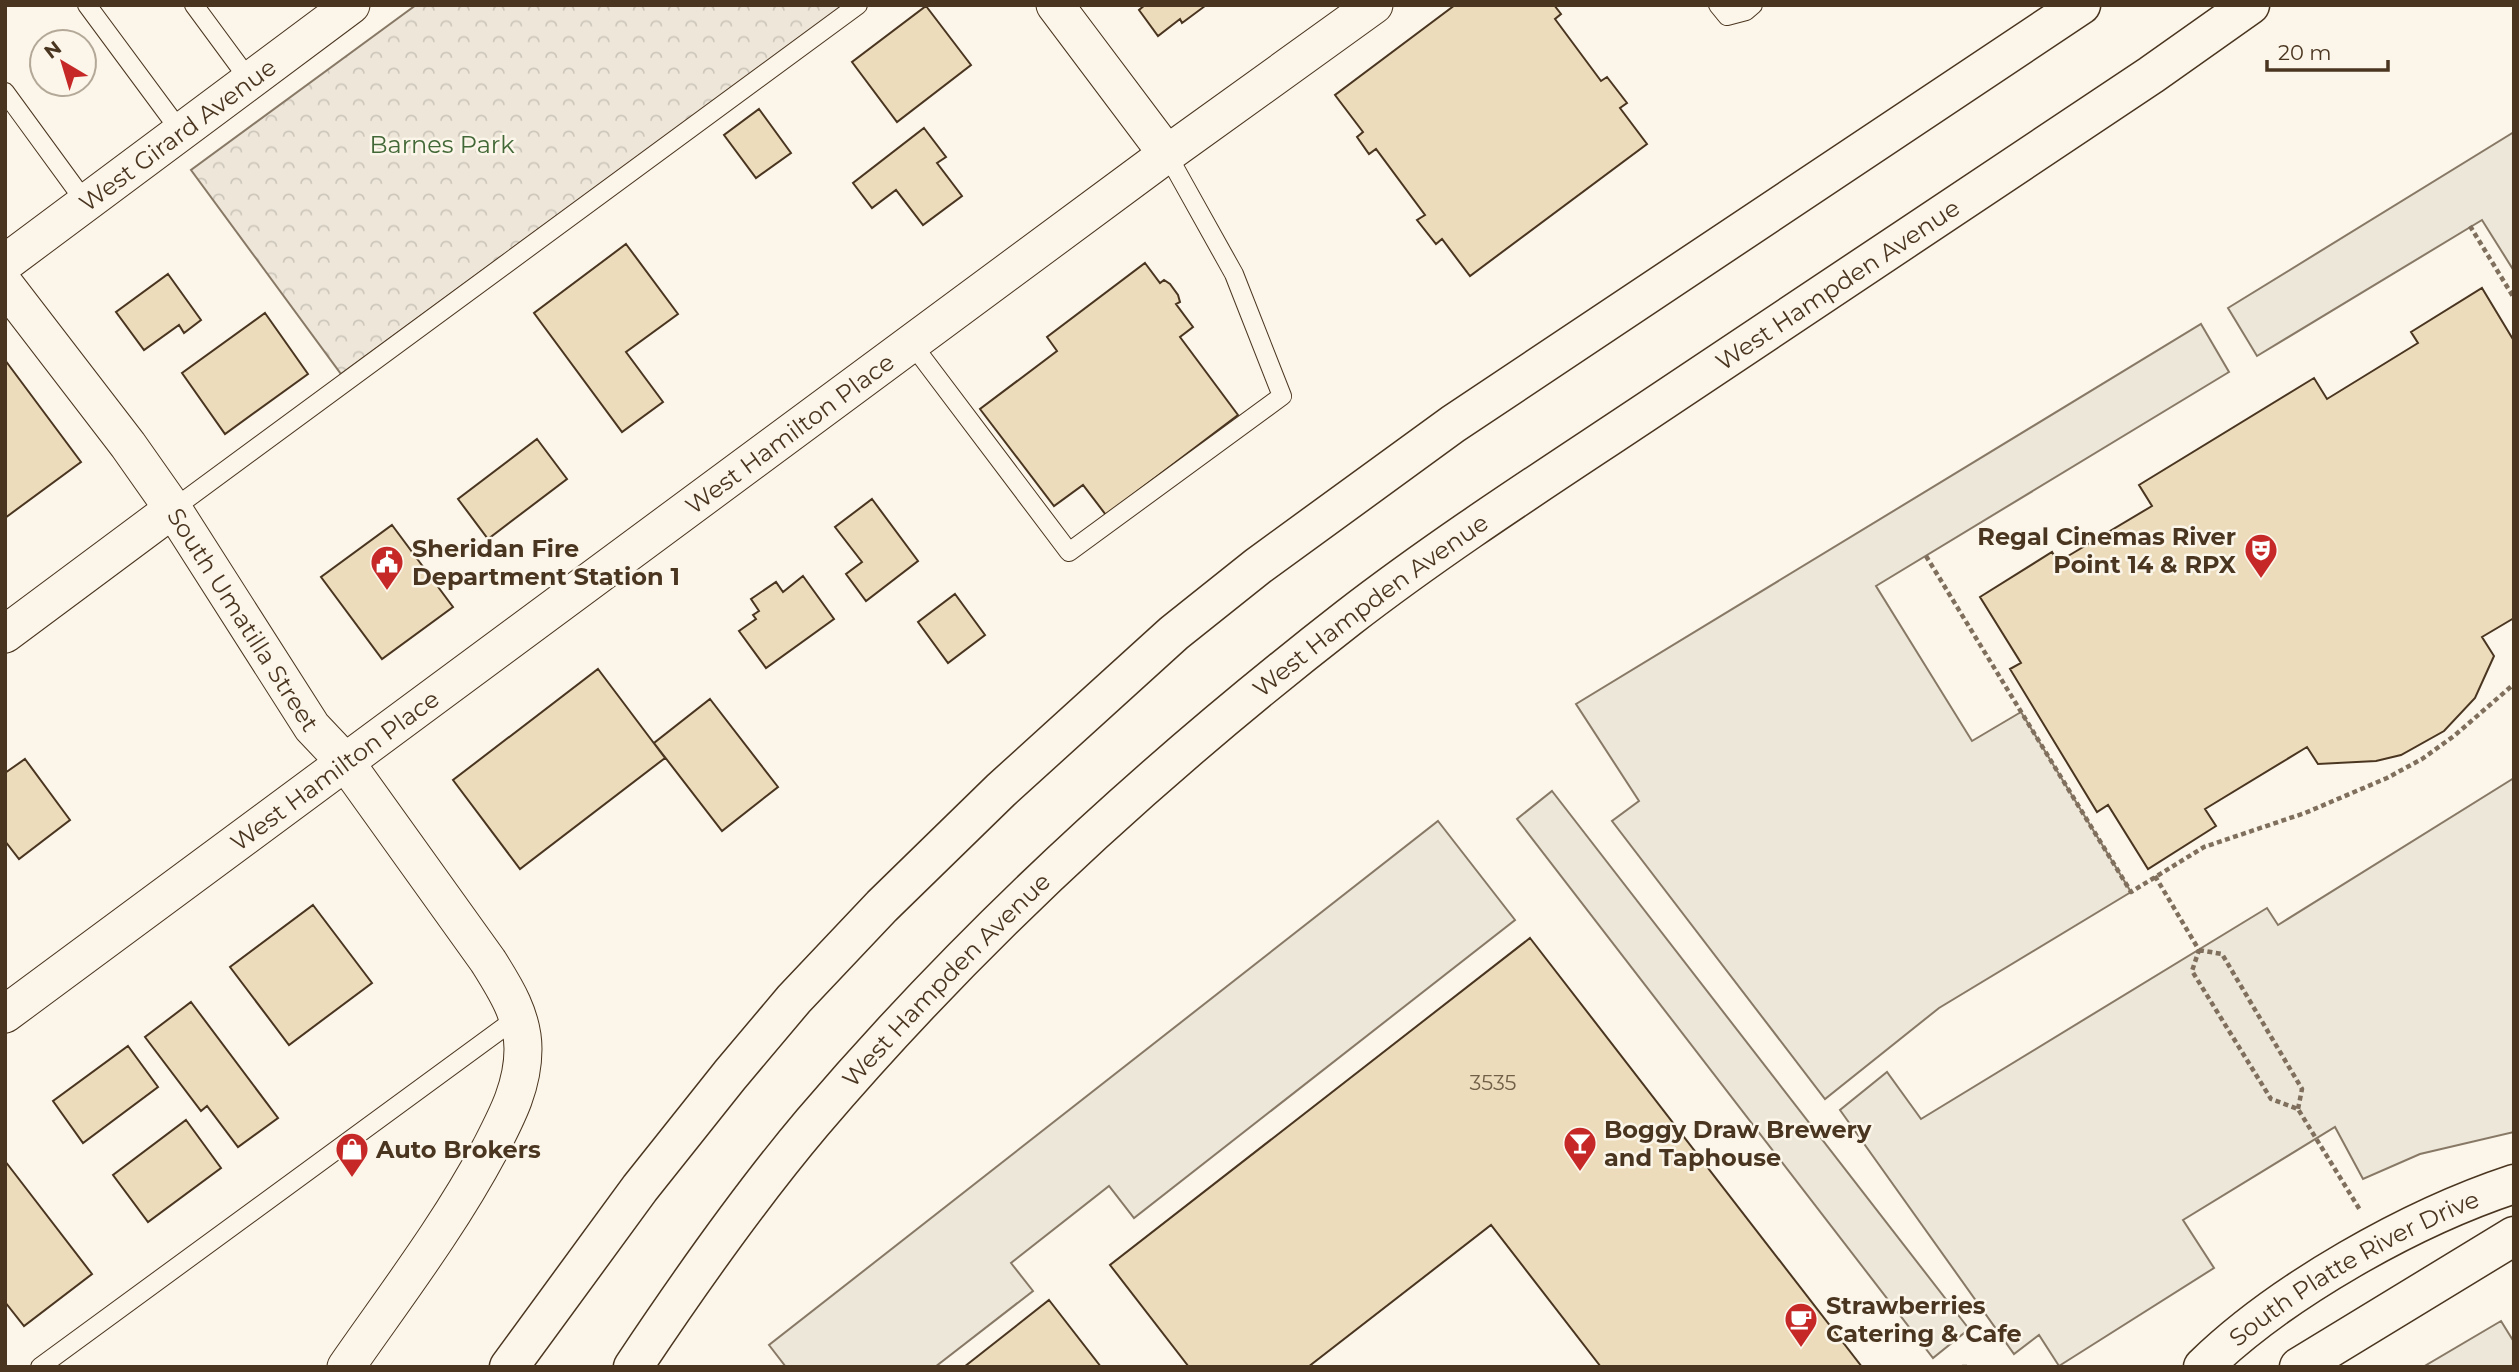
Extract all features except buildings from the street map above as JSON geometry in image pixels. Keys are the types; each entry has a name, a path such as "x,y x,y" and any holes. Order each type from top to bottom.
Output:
{"main road":[{"path":"509,1367 640,1188 794,999 882,906 1001,790 1174,634 1268,558 1452,424 2081,5"},
{"name":"West Hampden Avenue","path":"633,1367 710,1254 810,1126 873,1053 944,976 1020,900 1187,748 1351,615 1478,524 2250,5"},
{"name":"South Platte River Drive","path":"2203,1367 2247,1329 2354,1258 2407,1229 2514,1184"},
{"name":"South Platte River Drive","path":"2299,1367 2514,1236"}],"street":[{"name":"West Girard Avenue","path":"5,263 351,5"},
{"path":"1055,5 1167,154"},
{"name":"West Hamilton Place","path":"5,1014 1167,154 1374,5"},
{"name":"South Umatilla Street","path":"5,285 128,445 173,509 312,727 346,763 488,961 518,1017 523,1047 521,1079 511,1108 449,1220 346,1367"},
{"path":"5,634 173,509"}],"lane":[{"path":"87,5 181,132"},
{"path":"194,5 250,80"},
{"path":"173,509 858,5"},
{"path":"1718,5 1727,16 1746,11 1753,5"},
{"path":"5,92 86,203"},
{"path":"912,344 1069,552 1282,396 1234,274 1167,154"},
{"path":"40,1367 518,1017"}],"path":[{"path":"2470,226 2514,298"},
{"path":"1926,556 2131,891 2204,847 2305,813 2387,778 2422,759 2454,736 2514,684"},
{"path":"2155,876 2199,950 2192,971 2272,1099 2298,1110 2361,1211"},
{"path":"2199,950 2222,954 2302,1089 2298,1110"},
{"path":"1962,1367 1967,1367"}],"green space":[{"name":"Barnes Park","path":"416,5 845,5 341,374 191,170"}],"shaded area":[{"path":"2514,132 2514,271 2482,220 2257,356 2228,308"},
{"path":"2201,324 2229,372 1876,586 1972,741 2021,712 2131,892 1939,1008 1825,1099 1612,821 1639,801 1576,704"},
{"path":"2514,778 2514,1132 2420,1154 2363,1179 2335,1127 2183,1220 2214,1268 2059,1366 2039,1335 2014,1354 1840,1110 1887,1072 1921,1119 2267,908 2278,925"},
{"path":"1552,791 1969,1329 1933,1358 1517,819"},
{"path":"1438,821 1515,920 1134,1218 1109,1186 1011,1263 1033,1291 935,1367 786,1367 769,1345"},
{"path":"2501,1321 2514,1342 2514,1367 2423,1367"}],"place":[{"name":"Regal Cinemas River Point 14 & RPX","path":"2261,580"},
{"name":"Sheridan Fire Department Station 1","path":"387,592"},
{"name":"Boggy Draw Brewery and Taphouse","path":"1580,1173"},
{"name":"Auto Brokers","path":"352,1179"},
{"name":"Strawberries Catering & Cafe","path":"1801,1349"}]}
